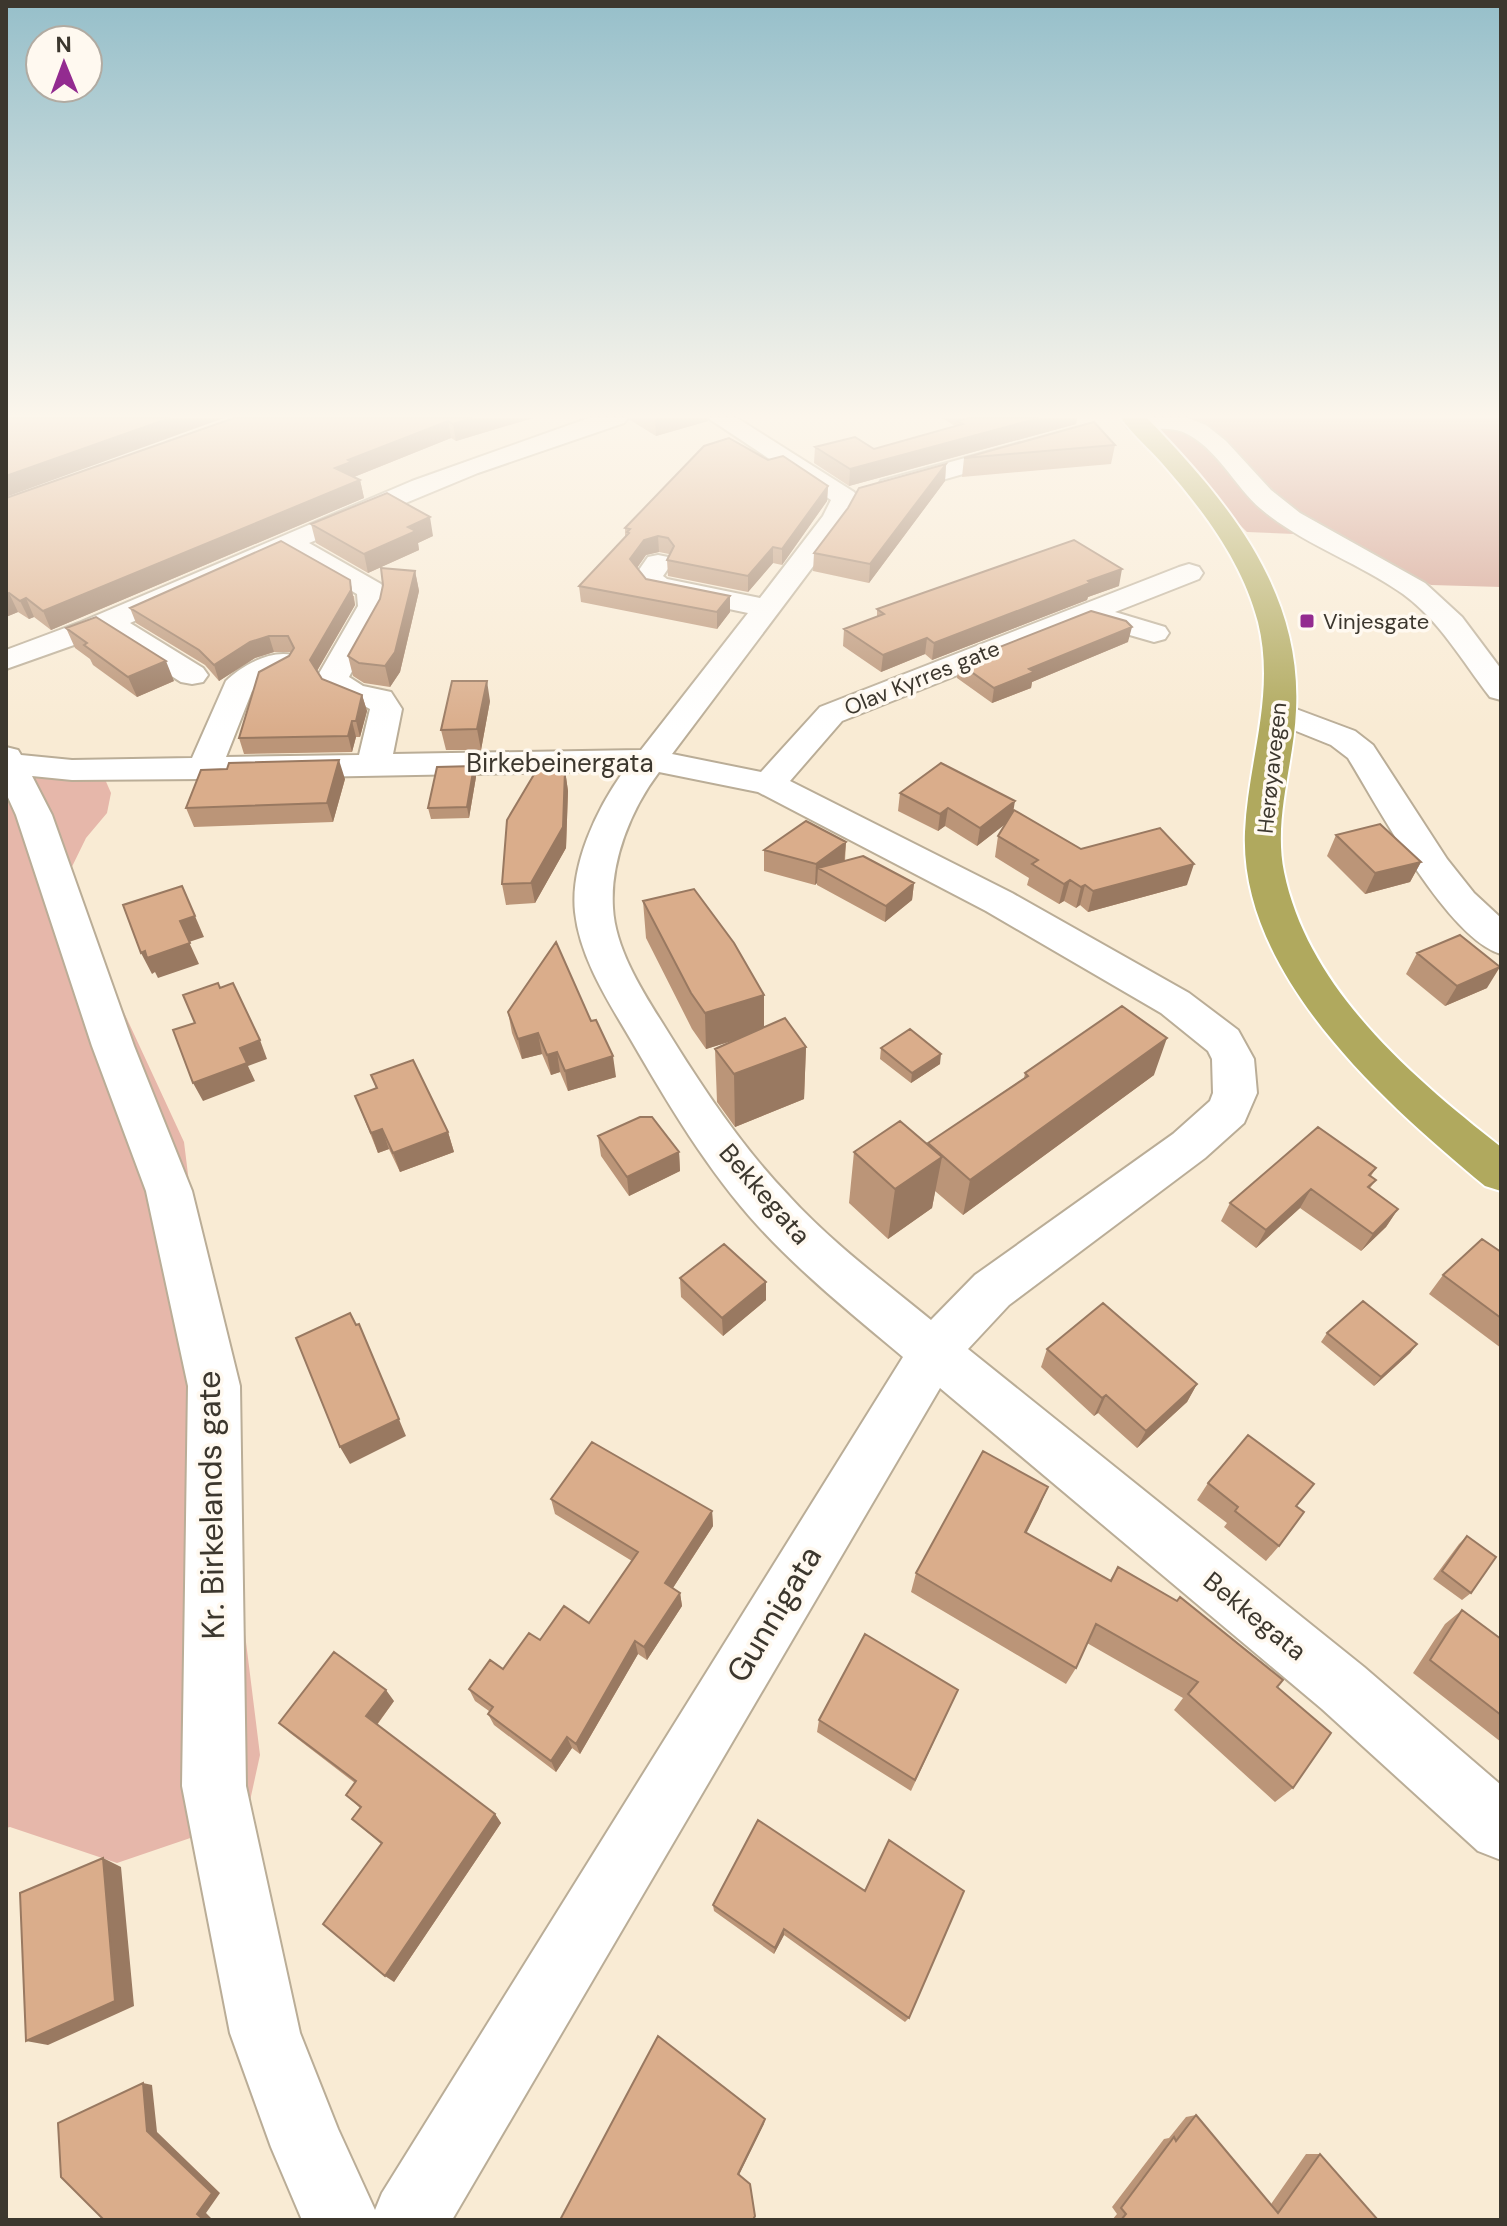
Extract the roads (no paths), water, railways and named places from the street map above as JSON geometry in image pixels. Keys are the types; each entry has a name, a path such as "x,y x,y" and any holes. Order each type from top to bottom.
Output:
{"highway":[{"name":"Herøyavegen","path":"1222,522 1254,571 1265,594 1278,642 1280,713 1269,771 1263,845 1272,896 1285,929 1314,982 1371,1056 1404,1091 1501,1173"}],"street":[{"path":"6,660 106,621 338,522"},
{"name":"Bekkegata","path":"833,522 635,780 612,820 599,861 594,913 610,964 654,1042 714,1136 765,1203 839,1274 1343,1688 1501,1828"},
{"path":"1296,522 1418,591 1435,605 1499,685"},
{"path":"287,542 371,590 373,606 333,677 336,685 343,690 380,699 386,709 374,764"},
{"path":"658,563 648,577 658,586 768,608"},
{"name":"Olav Kyrres gate","path":"769,784 831,714 1189,573"},
{"path":"1088,614 1154,633"},
{"path":"106,621 192,675"},
{"path":"204,769 237,688 246,679 281,662"},
{"path":"1280,713 1343,738 1361,752 1434,867 1461,902 1501,941"},
{"name":"Birkebeinergata","path":"9,761 72,770 651,760 769,784 999,902 1175,1003 1223,1041 1233,1059 1235,1093"},
{"name":"Kr. Birkelands gate","path":"9,761 34,815 113,1046 169,1191 214,1386 214,1786 265,2033 308,2147 341,2220"},
{"name":"Gunnigata","path":"409,2220 934,1351 992,1290 1189,1146 1228,1111 1235,1093"}],"place":[{"name":"Vinjesgate","path":"1307,621"}]}
